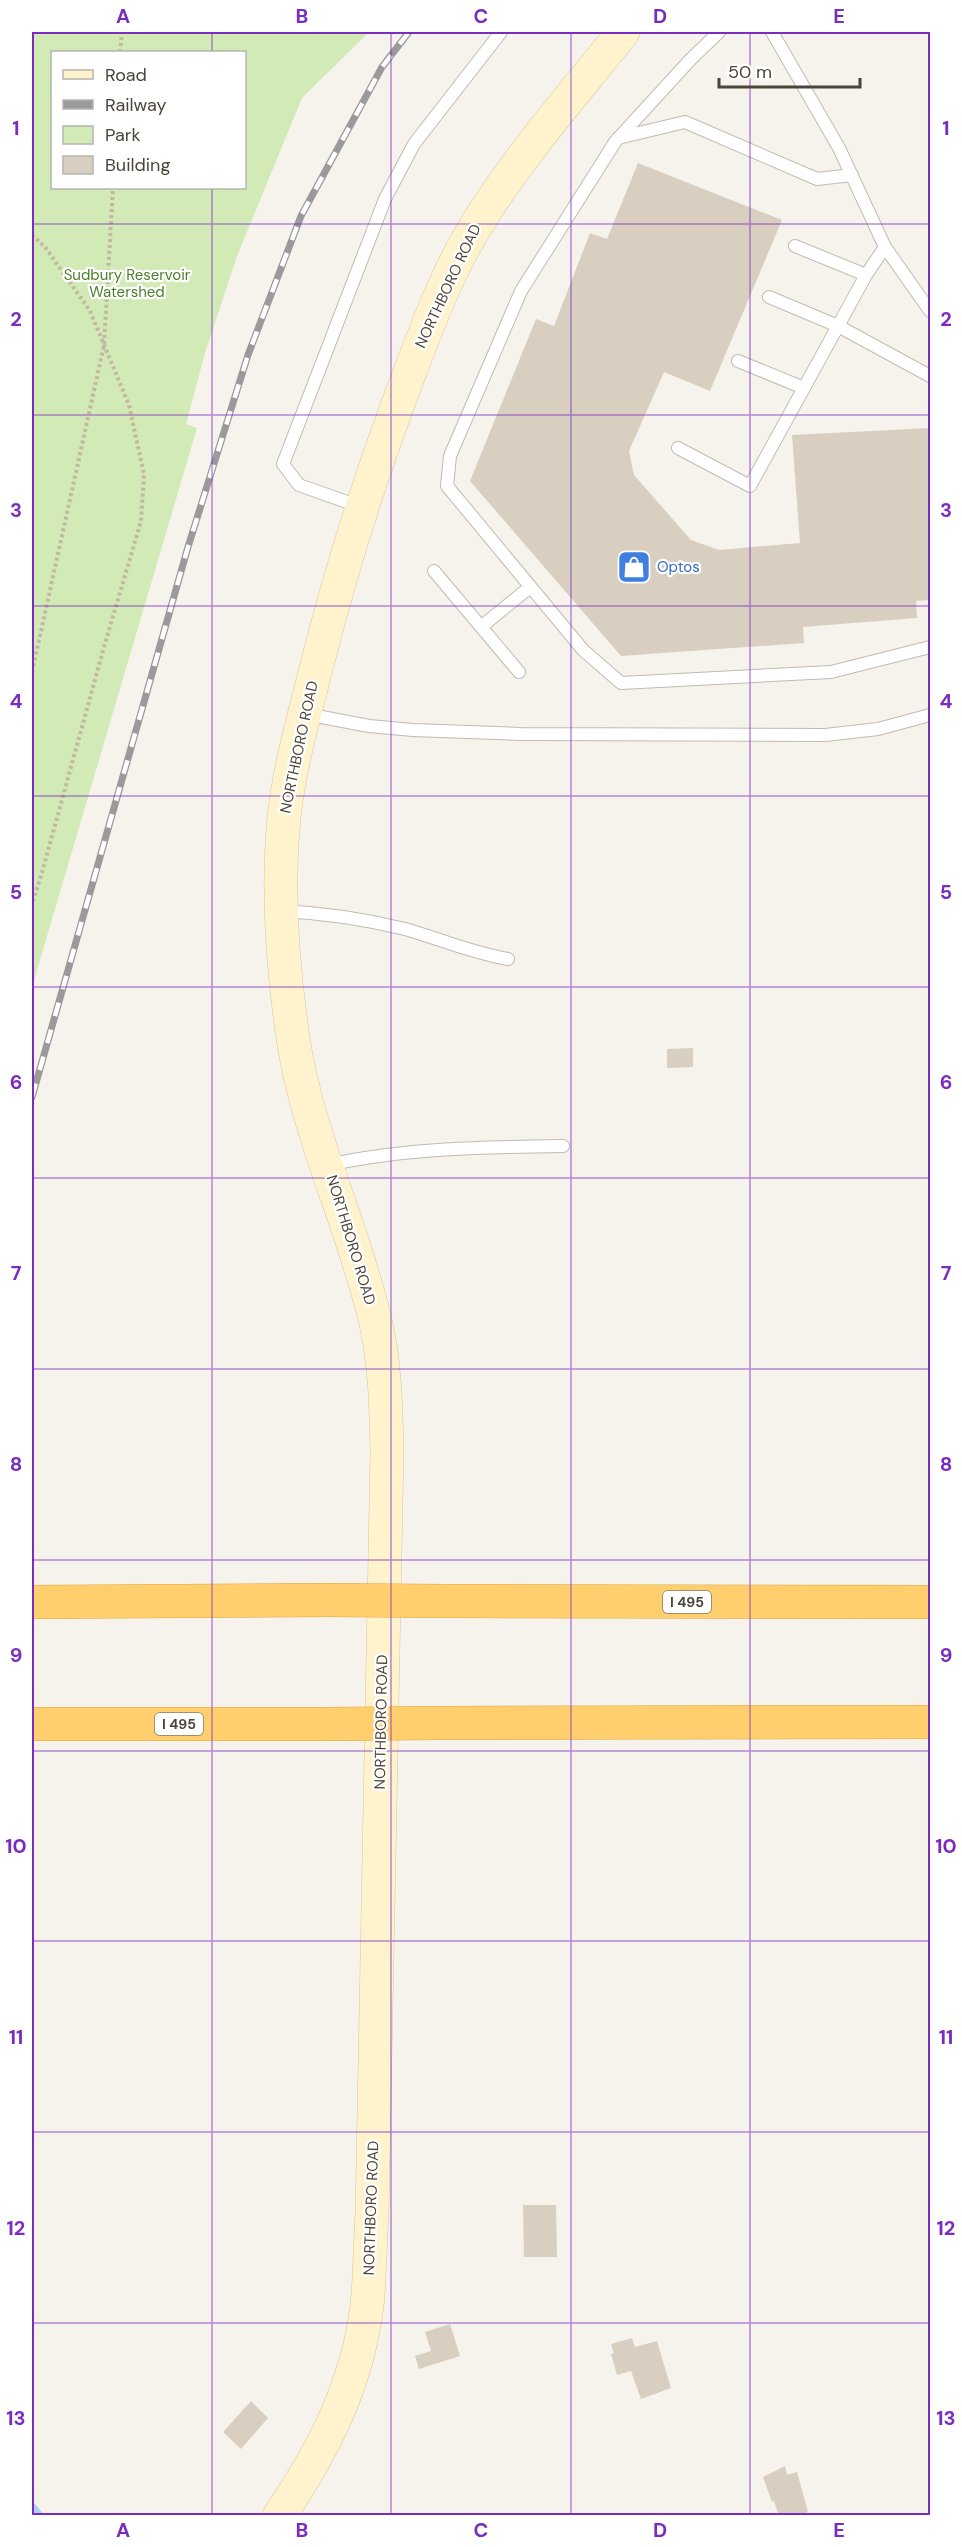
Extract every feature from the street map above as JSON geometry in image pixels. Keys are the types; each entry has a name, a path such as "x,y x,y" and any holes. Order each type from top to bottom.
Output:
{"highway":[{"path":"849,1603 930,1596"},
{"name":"I 495","path":"32,1602 327,1600 930,1602"},
{"name":"I 495","path":"32,1724 930,1722"}],"main road":[{"name":"NORTHBORO ROAD","path":"279,2516 324,2446 356,2360 367,2306 371,2235 386,1422 379,1339 374,1315 359,1260 310,1117 293,1042 280,911 285,814 290,775 337,586 361,507 415,357 465,246 483,214 511,174 623,32"}],"lane":[{"path":"361,507 299,485 283,464 385,199 414,144 501,32"},
{"path":"719,32 618,138 521,291 450,456 447,486 583,650 621,683 831,672 930,647"},
{"path":"772,32 839,147 885,247 930,311"},
{"path":"618,138 685,122 770,161 817,179 852,175"},
{"path":"795,246 866,275"},
{"path":"678,448 750,486 866,275 885,247"},
{"path":"769,297 838,326 930,376"},
{"path":"738,361 804,388"},
{"path":"434,571 519,672"},
{"path":"481,627 530,587"},
{"path":"305,714 369,726 413,730 521,734 825,735 878,729 930,714"},
{"path":"280,911 319,913 373,922 408,930 482,954 508,959"},
{"path":"327,1165 367,1156 426,1150 563,1146"}],"path":[{"path":"120,51 122,32"},
{"path":"32,672 104,345 113,189"},
{"path":"32,235 45,247 90,310 129,405 144,475 141,521 32,903"}],"green space":[{"name":"Sudbury Reservoir Watershed","path":"32,32 369,32 302,98 237,256 205,353 186,424 197,428 32,987"}],"building":[{"path":"638,163 782,220 710,391 664,372 629,451 634,475 691,540 719,550 800,543 792,435 930,428 930,600 916,601 917,618 803,627 804,643 621,656 470,481 536,319 554,326 590,233 607,239"},
{"path":"693,1048 693,1067 667,1068 667,1049"},
{"path":"523,2205 556,2205 557,2257 524,2257"},
{"path":"450,2324 460,2356 419,2369 415,2356 431,2351 425,2332"},
{"path":"632,2338 635,2347 657,2341 671,2388 641,2399 631,2371 617,2375 611,2354 614,2353 611,2344"},
{"path":"251,2401 268,2418 241,2449 223,2432"},
{"path":"785,2466 787,2475 797,2472 808,2512 798,2516 779,2516 763,2477"}],"waterway":[{"path":"32,2505 41,2516"}],"railway":[{"path":"32,1097 188,547 248,355 301,216 382,67 409,32"}],"place":[{"name":"Optos","path":"634,567"}]}
